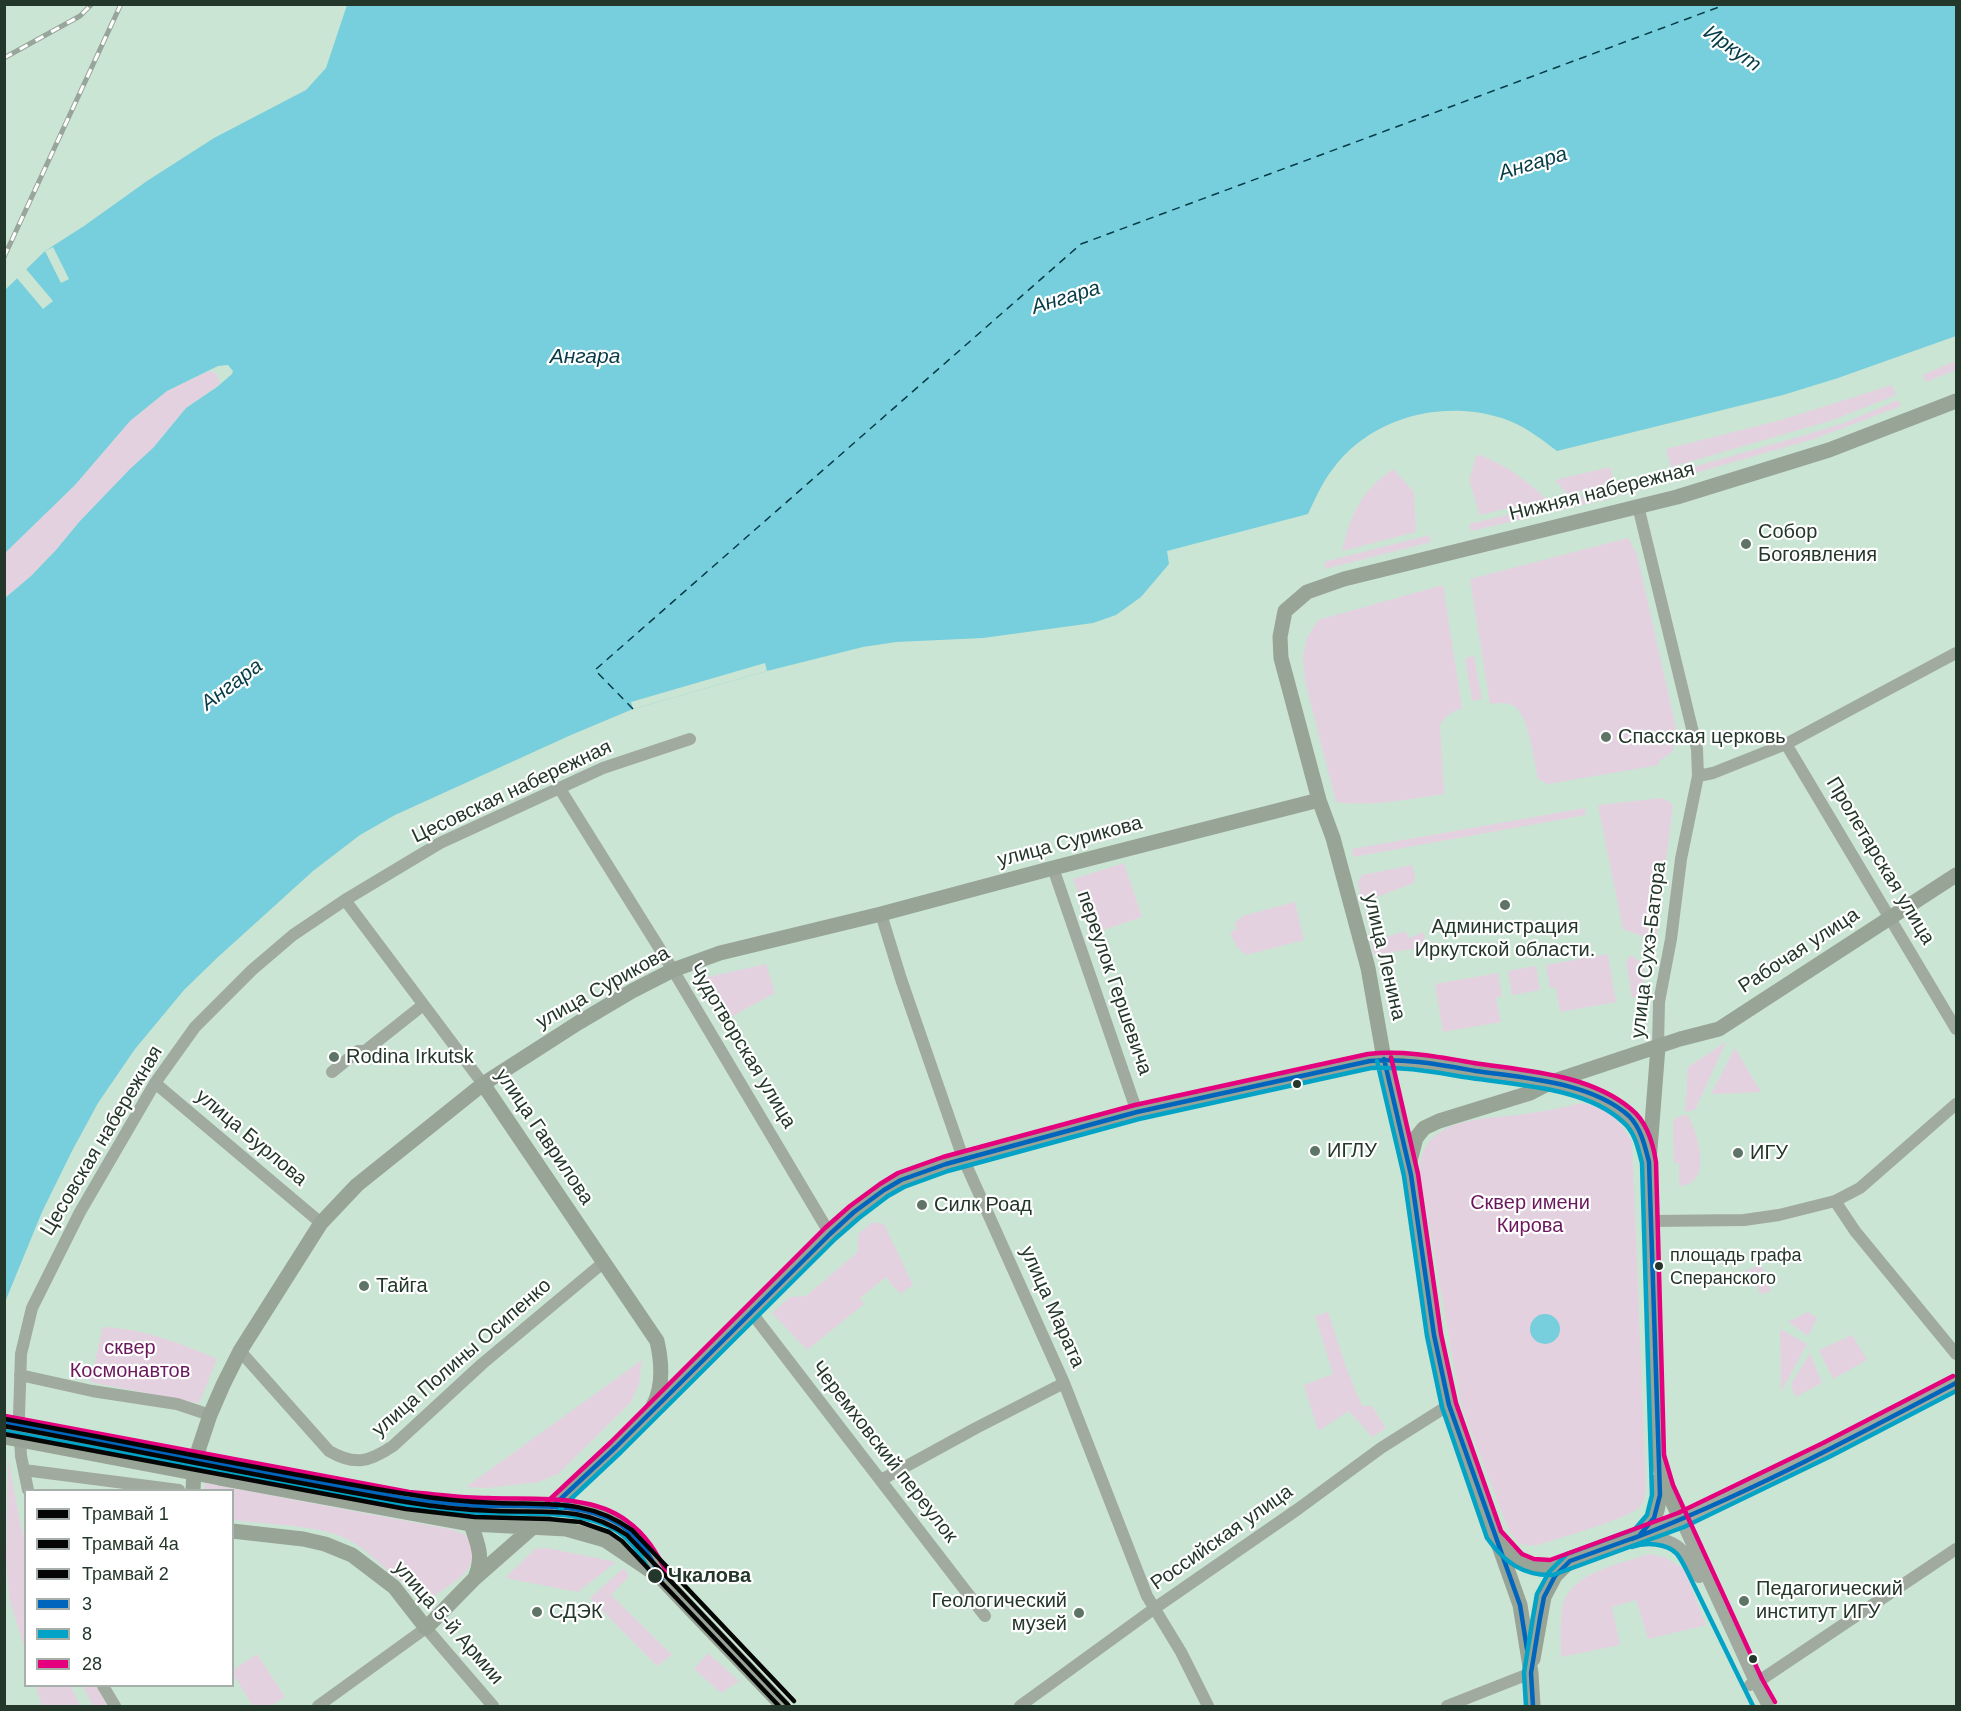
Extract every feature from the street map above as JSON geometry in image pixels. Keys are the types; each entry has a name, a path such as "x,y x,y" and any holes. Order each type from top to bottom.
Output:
{"main road":[{"name":"Нижняя набережная","path":"1280,637 1285,611 1307,592 1360,574 1677,496 1829,450 1956,401"},
{"name":"улица Ленина","path":"1280,637 1283,666 1319,800 1336,847 1368,968 1384,1059 1409,1164 1434,1335 1449,1406 1520,1605 1531,1673 1533,1707"},
{"name":"улица Сурикова","path":"193,1489 194,1470 210,1415 223,1385 240,1351 321,1223 357,1185 483,1084 578,1023 632,991 674,970 720,953 881,914 1319,800"},
{"name":"Рабочая улица","path":"1409,1164 1416,1138 1424,1128 1438,1120 1719,1029 1956,875"},
{"name":"улица Сухэ-Батора","path":"1658,1047 1649,1162 1657,1456 1666,1488 1681,1520"},
{"path":"516,1526 530,1523 552,1507 854,1212 901,1180 963,1158 1137,1112 1346,1065 1384,1059 1551,1082 1614,1104 1629,1115 1637,1126 1644,1140 1649,1162"},
{"name":"улица Гаврилова","path":"483,1084 657,1341 661,1379 658,1397 649,1414"},
{"path":"4,1423 471,1524 566,1529 605,1540 662,1579 783,1707"},
{"path":"4,1437 408,1499 466,1505 552,1507 587,1511 608,1518 639,1540 662,1579"},
{"path":"1639,1536 1658,1513 1660,1495 1657,1456"},
{"path":"1494,1535 1508,1553 1523,1564 1535,1568 1551,1568 1681,1520"},
{"path":"471,1524 481,1554 475,1578"},
{"path":"426,1628 475,1578 533,1527"},
{"name":"улица 5-й Армии","path":"234,1531 303,1539 325,1544 352,1555 394,1587 426,1628"},
{"name":"улица Ленина","path":"1531,1673 1544,1597 1555,1576 1570,1561"}],"street":[{"name":"улица Сухэ-Батора","path":"1638,506 1696,749 1698,776 1681,859 1671,939 1659,1002 1658,1047"},
{"path":"1698,776 1713,773 1786,744 1956,653"},
{"name":"Цесовская набережная","path":"28,1489 21,1456 20,1375 21,1354 32,1308 80,1212 155,1083 195,1027 252,970 293,934 440,843 603,768 690,739"},
{"name":"Пролетарская улица","path":"1786,744 1956,1029"},
{"name":"Чудотворская улица","path":"560,789 674,970 830,1234"},
{"name":"переулок Гершевича","path":"1053,868 1137,1112"},
{"name":"улица Гаврилова","path":"345,900 483,1084"},
{"name":"улица Марата","path":"881,914 963,1158 1065,1383 1147,1596 1181,1653 1208,1707"},
{"path":"332,1072 358,1052 365,1051 423,1005"},
{"name":"улица Бурлова","path":"155,1083 321,1223"},
{"path":"1652,1221 1744,1220 1779,1215 1835,1201 1860,1188 1956,1104"},
{"path":"1835,1201 1855,1232 1956,1354"},
{"name":"улица Полины Осипенко","path":"240,1351 329,1451 341,1458 362,1461 377,1456 393,1446 483,1364 604,1262"},
{"name":"Черемховский переулок","path":"751,1312 986,1616"},
{"path":"20,1375 92,1391 177,1404 210,1415"},
{"path":"881,1480 1065,1383"},
{"path":"1681,1520 1826,1450 1956,1383"},
{"name":"Российская улица","path":"1020,1707 1381,1448 1449,1406"},
{"path":"24,1470 163,1489"},
{"name":"улица Сухэ-Батора","path":"1681,1520 1761,1707"},
{"name":"улица Сухэ-Батора","path":"1639,1536 1658,1537 1681,1546 1694,1567 1752,1684 1768,1707"},
{"path":"1752,1684 1956,1549"},
{"path":"318,1707 426,1628"},
{"name":"улица 5-й Армии","path":"426,1628 493,1707"},
{"path":"1447,1707 1531,1673"},
{"path":"104,1687 115,1707"}],"green space":[{"path":"1956,361 1956,370 1926,382 1922,375"},
{"path":"209,371 217,374 220,384 186,408 153,448 80,521 56,550 5,598 5,553 75,485 130,421 167,391"},
{"path":"1892,385 1896,395 1833,420 1671,467 1666,449 1781,420"},
{"path":"1898,400 1901,406 1814,439 1674,479 1672,473 1844,423"},
{"path":"1477,454 1514,473 1547,499 1480,515 1469,480"},
{"path":"1610,467 1614,482 1567,494 1555,480"},
{"path":"1393,469 1414,492 1416,532 1342,551 1349,526 1359,504 1373,486"},
{"path":"1645,487 1608,499 1471,531 1469,524 1616,489 1618,494"},
{"path":"1429,535 1431,542 1325,569 1324,562"},
{"path":"1628,538 1637,554 1678,737 1672,752 1659,761 1659,765 1548,784 1538,779 1527,729 1519,711 1508,704 1490,704 1470,579"},
{"path":"1443,585 1462,708 1449,714 1440,725 1444,794 1376,803 1336,802 1305,681 1303,655 1307,638 1318,620"},
{"path":"1474,656 1482,699 1472,701 1465,658"},
{"path":"1662,798 1673,804 1656,941 1623,929 1598,805"},
{"path":"1585,808 1586,815 1353,857 1352,849"},
{"path":"1124,863 1142,917 1091,934 1073,879"},
{"path":"1412,865 1415,875 1414,883 1361,903 1358,882 1362,875"},
{"path":"1295,902 1304,940 1246,955 1237,947 1230,934 1236,928 1235,923 1242,916"},
{"path":"1405,931 1409,938 1424,932 1426,947 1374,955 1371,942"},
{"path":"1608,954 1616,1002 1560,1012 1556,988 1550,988 1546,965"},
{"path":"1631,955 1645,965 1642,996 1632,998 1626,961"},
{"path":"766,964 775,993 727,1019 703,978"},
{"path":"1536,966 1540,990 1512,995 1508,971"},
{"path":"1498,973 1502,996 1496,998 1501,1022 1443,1032 1435,984"},
{"path":"1726,1042 1695,1110 1685,1112 1688,1067"},
{"path":"1735,1048 1761,1092 1711,1094"},
{"name":"Сквер имени Кирова","path":"1582,1103 1606,1111 1617,1121 1632,1142 1646,1489 1640,1507 1633,1512 1538,1545 1526,1545 1516,1540 1507,1526 1463,1410 1420,1173 1421,1160 1429,1142 1452,1126 1481,1119 1538,1112"},
{"path":"1688,1115 1699,1146 1700,1168 1697,1177 1690,1183 1679,1186 1679,1163 1674,1163 1673,1121 1679,1116"},
{"path":"873,1222 884,1224 913,1285 900,1294 886,1277 860,1298 864,1304 807,1350 772,1313 790,1297 806,1296 858,1252 858,1234"},
{"path":"1761,1264 1771,1291 1760,1294 1753,1273 1745,1275 1744,1272"},
{"path":"1328,1312 1347,1370 1362,1406 1372,1406 1386,1428 1372,1437 1349,1411 1318,1431 1304,1385 1333,1374 1315,1316"},
{"path":"1808,1312 1817,1318 1808,1336 1788,1322"},
{"name":"сквер Космонавтов","path":"103,1327 162,1338 217,1359 199,1403 90,1382"},
{"path":"1780,1329 1807,1344 1781,1392"},
{"path":"1852,1335 1867,1360 1833,1379 1819,1350"},
{"path":"1810,1353 1822,1383 1795,1397 1791,1384"},
{"path":"642,1360 639,1384 631,1402 558,1474 538,1482 487,1488 466,1487"},
{"path":"8,1458 24,1538 24,1647 9,1598 6,1560"},
{"path":"205,1483 454,1530 467,1536 473,1547 473,1557 467,1570 449,1586 436,1595 423,1593 411,1588 347,1539 321,1530 234,1520 234,1489 204,1489"},
{"path":"547,1548 616,1562 578,1592 505,1578 535,1549"},
{"path":"1649,1554 1664,1557 1684,1569 1706,1625 1648,1639 1636,1600 1612,1607 1620,1645 1561,1657 1562,1610 1566,1597 1573,1587 1596,1572"},
{"path":"624,1568 629,1576 611,1595 672,1655 657,1666 590,1598"},
{"path":"708,1653 739,1681 721,1693 694,1669"},
{"path":"257,1654 285,1697 270,1706 253,1706 234,1676 234,1669"},
{"path":"36,1687 71,1687 80,1706 42,1706"},
{"path":"84,1687 97,1687 108,1706 93,1706"}],"water":[{"name":"Ангара","path":"347,5 1956,5 1956,336 1783,395 1557,451 1517,424 1502,418 1455,411 1432,412 1409,417 1387,425 1366,437 1348,452 1325,480 1308,514 1167,551 1169,564 1141,597 1116,615 1093,623 983,638 896,642 863,647 767,671 633,709 395,815 360,835 313,871 184,990 135,1049 98,1103 72,1151 42,1212 5,1302 5,598 56,550 80,521 153,448 186,408 217,387 233,371 228,365 218,366 167,391 130,421 75,485 5,553 5,290 45,251 147,181 214,138 306,90 326,68"},
{"path":"1545,1314 1556,1318 1560,1329 1556,1340 1545,1344 1534,1340 1530,1329 1534,1318"}],"pier":[{"path":"53,247 69,279 61,283 45,251"},
{"path":"26,269 53,301 43,309 16,277"},
{"path":"765,663 767,671 633,709 631,702"}],"ferry route":[{"path":"633,709 595,670 1081,244 1727,4"}],"railway":[{"path":"4,58 80,16 92,4"},
{"path":"4,257 121,4"}],"tram line":[{"name":"2","path":"5,1419 418,1496 475,1502 550,1504 584,1508 600,1513 632,1530 794,1701"},
{"name":"1","path":"4,1426 417,1504 473,1510 563,1512 595,1519 627,1535 789,1706"},
{"name":"4a","path":"4,1434 406,1509 475,1517 580,1522 609,1532 622,1541 779,1706"}],"transit line":[{"name":"28","path":"547,1502 611,1442 825,1228 850,1206 898,1173 943,1157 1135,1105 1368,1054 1421,1055 1535,1072 1577,1081 1614,1097 1637,1114 1648,1133 1656,1162 1664,1455 1673,1485 1762,1679 1775,1702"},
{"name":"28","path":"1391,1057 1418,1174 1441,1334 1456,1403 1501,1531 1522,1554 1534,1559 1550,1560 1678,1513 1823,1443 1953,1376"},
{"name":"3","path":"1384,1059 1411,1175 1434,1335 1449,1405 1520,1605 1527,1649"},
{"name":"3","path":"552,1507 616,1447 830,1234 854,1212 901,1180 946,1164 1137,1112 1370,1061 1397,1060 1423,1063 1556,1083 1596,1096 1629,1116 1640,1132 1649,1162 1660,1495 1654,1518 1639,1536 1570,1561 1555,1576 1544,1597 1540,1618 1531,1673 1533,1706"},
{"name":"8","path":"1377,1061 1404,1176 1427,1336 1442,1407 1487,1538 1500,1554 1515,1566 1532,1573 1553,1575 1684,1527 1829,1457 1956,1391"},
{"name":"8","path":"557,1512 621,1452 835,1239 888,1196 904,1187 948,1171 1139,1119 1371,1068 1421,1070 1551,1090 1591,1102 1623,1122 1633,1135 1642,1163 1652,1495 1647,1515 1635,1529 1567,1554 1549,1572 1537,1594 1533,1617 1524,1673 1526,1706"},
{"name":"3","path":"1632,1539 1756,1486 1956,1383"},
{"name":"28","path":"5,1416 409,1492 468,1497 560,1500 596,1506 612,1512 640,1532 656,1553 669,1576"},
{"name":"3","path":"4,1423 408,1499 476,1506 555,1507 589,1512 606,1517 628,1530 645,1549 662,1579"},
{"name":"8","path":"4,1431 407,1506 475,1513 552,1514 586,1519 617,1531 630,1541 655,1582"},
{"name":"8","path":"1632,1547 1656,1544 1673,1550 1677,1554 1753,1706"}],"place":[{"name":"Собор Богоявления","path":"1746,544"},
{"name":"Спасская церковь","path":"1606,737"},
{"name":"Администрация Иркутской области.","path":"1505,905"},
{"name":"Rodina Irkutsk","path":"334,1057"},
{"name":"ИГЛУ","path":"1315,1151"},
{"name":"ИГУ","path":"1738,1153"},
{"name":"Силк Роад","path":"922,1205"},
{"name":"площадь графа Сперанского","path":"1659,1266"},
{"name":"Тайга","path":"364,1286"},
{"name":"Чкалова","path":"655,1576"},
{"name":"Педагогический институт ИГУ","path":"1744,1601"},
{"name":"СДЭК","path":"537,1612"},
{"name":"Геологический музей","path":"1079,1613"}],"water label":[{"name":"Иркут","path":"1732,49"}]}
